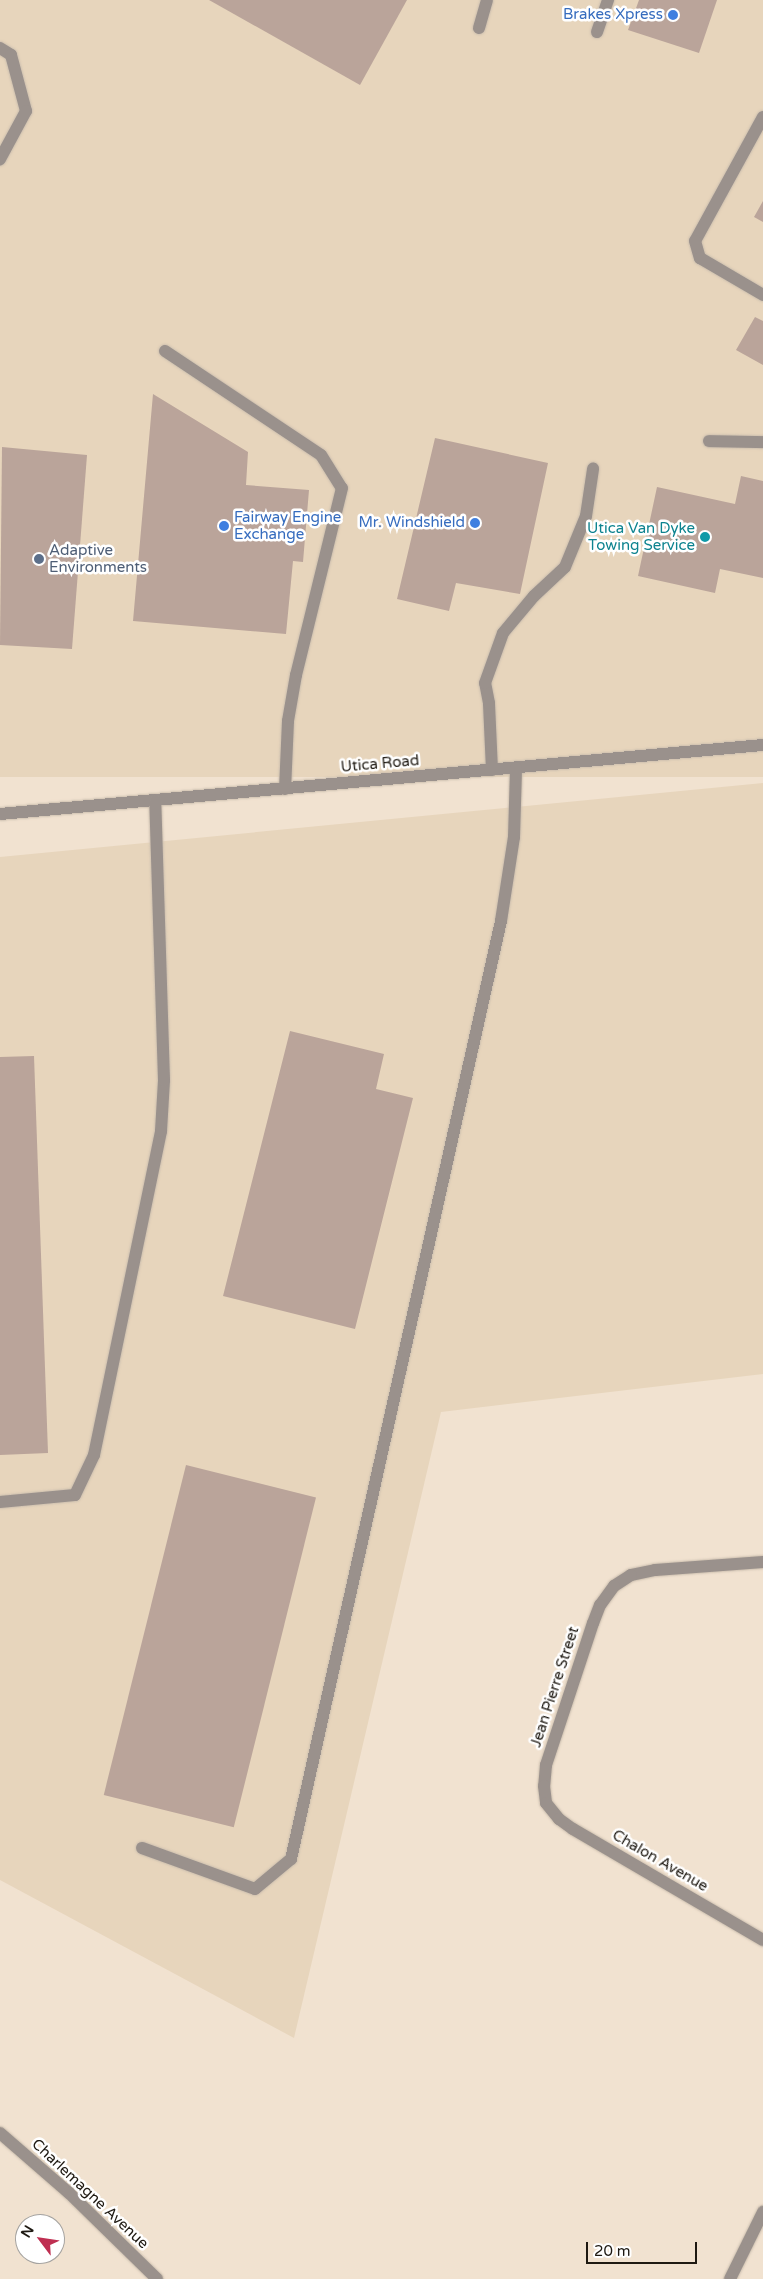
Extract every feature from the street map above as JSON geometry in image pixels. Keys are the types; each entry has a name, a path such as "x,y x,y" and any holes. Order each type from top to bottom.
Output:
{"street":[{"path":"479,28 487,0"},
{"path":"597,32 608,0"},
{"path":"0,48 11,55 26,111 0,159"},
{"path":"763,117 694,241 700,258 763,295"},
{"path":"165,352 321,455 342,488 296,675 288,722 285,789"},
{"path":"709,441 763,442"},
{"path":"492,770 489,703 485,683 503,633 534,596 564,567 586,516 593,470"},
{"name":"Utica Road","path":"0,814 763,745"},
{"path":"142,1848 255,1889 291,1859 501,921 514,837 516,768"},
{"path":"0,1502 75,1495 94,1455 161,1131 164,1080 155,800"},
{"name":"Jean Pierre Street","path":"546,1803 544,1786 546,1765 593,1623 600,1605 614,1586 631,1574 654,1570 763,1562"},
{"name":"Chalon Avenue","path":"546,1803 573,1829 763,1940"},
{"name":"Charlemagne Avenue","path":"0,2133 69,2193 157,2279"},
{"path":"730,2279 763,2212"}],"shaded area":[{"path":"0,0 763,0 763,777 0,777"},
{"path":"763,783 763,1374 441,1412 294,2038 0,1880 0,857"}],"building":[{"path":"209,0 407,0 360,85"},
{"name":"Brakes Xpress","path":"639,0 717,0 699,53 628,30"},
{"path":"763,201 763,222 754,217"},
{"path":"755,317 763,321 763,365 736,350"},
{"name":"Fairway Engine Exchange","path":"153,394 248,452 246,485 309,490 303,562 293,561 286,634 133,621"},
{"name":"Mr. Windshield","path":"435,438 548,463 520,594 456,583 449,611 397,599"},
{"name":"Adaptive Environments","path":"2,447 87,455 72,649 0,645"},
{"name":"Utica Van Dyke Towing Service","path":"741,476 763,481 763,578 720,569 715,593 638,576 657,487 735,504"},
{"path":"290,1031 384,1054 376,1089 413,1098 355,1329 223,1296"},
{"path":"34,1056 48,1453 0,1455 0,1057"},
{"path":"186,1465 316,1497 234,1827 104,1795"}],"place":[{"name":"Brakes Xpress","path":"673,15"},
{"name":"Mr. Windshield","path":"475,523"},
{"name":"Fairway Engine Exchange","path":"224,526"},
{"name":"Utica Van Dyke Towing Service","path":"705,537"},
{"name":"Adaptive Environments","path":"39,559"}]}
